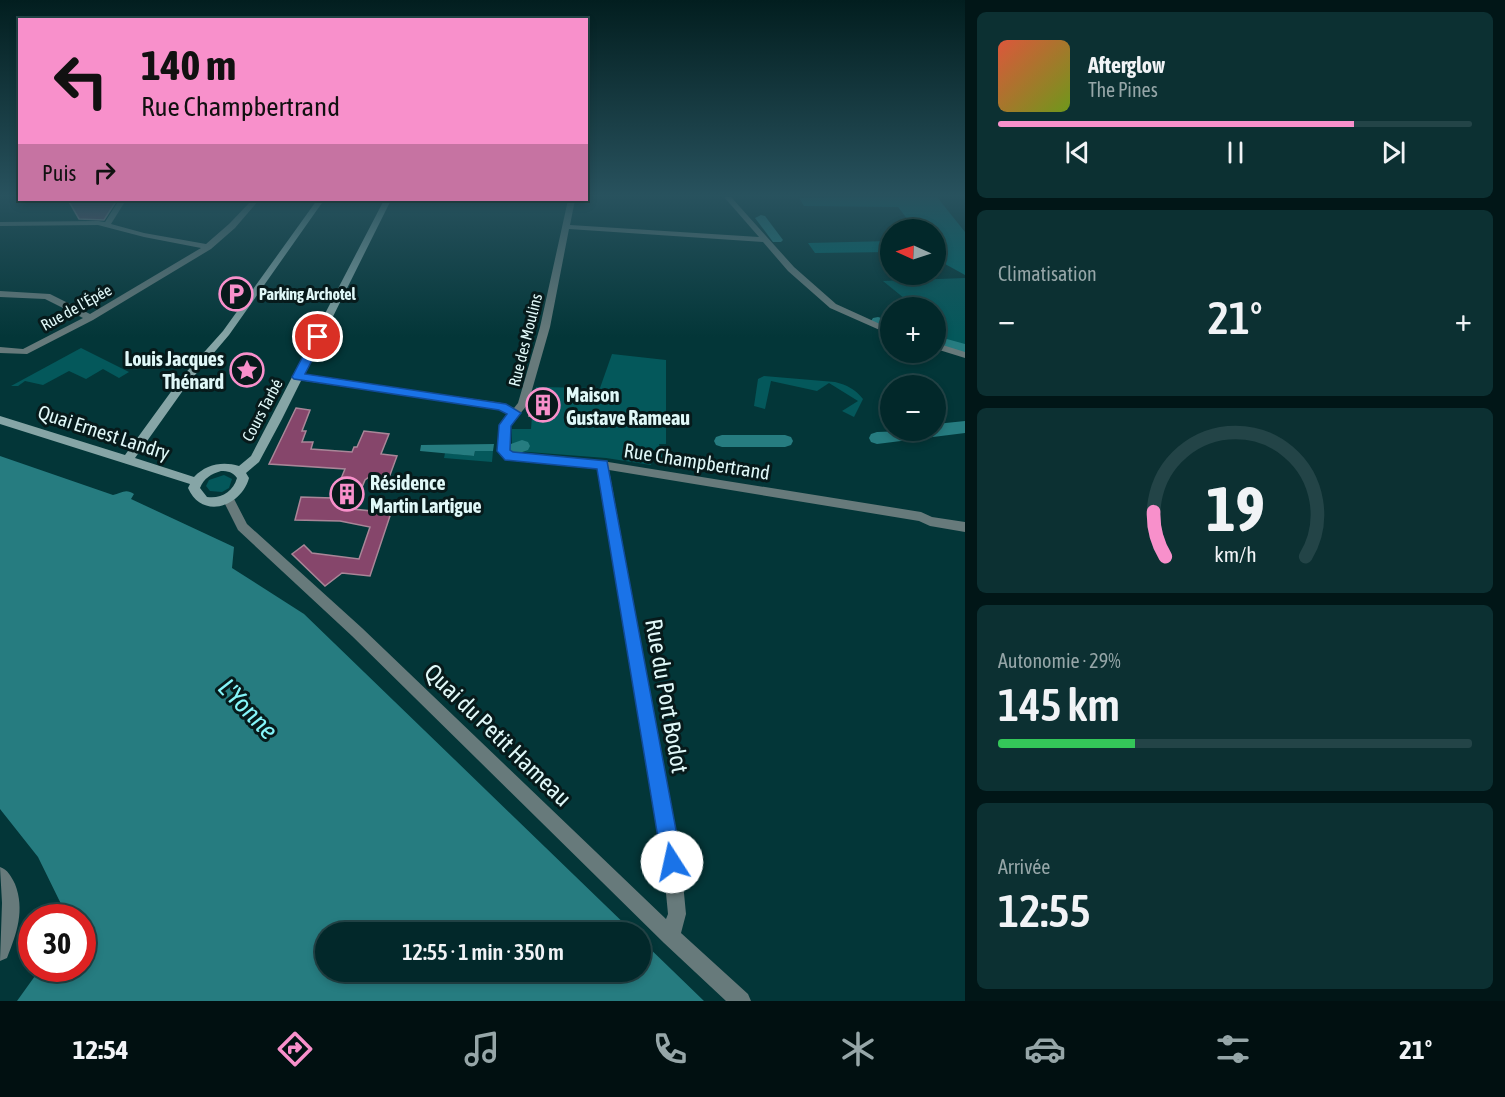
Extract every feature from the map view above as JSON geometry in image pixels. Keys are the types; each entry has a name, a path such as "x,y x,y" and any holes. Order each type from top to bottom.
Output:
{"main road":[{"path":"127,461 185,380 226,333 289,244"},
{"name":"Cours Tarbé","path":"240,472 255,459 366,244"},
{"name":"Quai Ernest Landry","path":"0,420 196,482"},
{"path":"221,467 235,468 240,472 243,483 240,489 228,498 212,502 204,501 195,493 196,482 206,472 221,467"}],"street":[{"path":"185,244 208,248"},
{"name":"Rue de l'Épée","path":"0,350 24,352 90,318 213,244"},
{"name":"Rue des Moulins","path":"515,413 523,404 545,327 562,244"},
{"path":"768,244 791,269 833,306 880,327"},
{"path":"0,294 47,296 90,318"},
{"path":"946,349 965,355"},
{"path":"298,377 502,406 515,413"},
{"name":"Rue Champbertrand","path":"515,413 505,425 504,448 510,457 602,465 921,517 930,521 965,527"},
{"name":"Rue du Port Bodot","path":"602,465 672,862 677,914 671,936"},
{"name":"Quai du Petit Hameau","path":"228,498 242,526 357,632 741,1001"},
{"path":"0,876 12,902 11,920 0,951"}],"shaded area":[{"path":"808,244 880,244 880,252 815,253"},
{"path":"946,244 965,244 965,275 946,265"},
{"path":"965,278 965,347 946,341 946,297 903,297 888,285 946,285 946,279"},
{"path":"81,348 129,372 119,378 103,369 86,379 69,371 43,385 25,381 18,386 11,386"},
{"path":"612,354 666,360 666,444 659,444 662,457 652,457 651,465 606,458 515,451 512,446 512,429 531,429 532,416 554,418 556,402 553,402 554,396 535,394 536,387 600,388"},
{"path":"764,376 835,382 850,388 863,399 854,417 842,411 858,401 829,383 817,391 771,381 765,409 754,406 758,379"},
{"path":"475,451 493,451 492,462 444,458 445,453 474,456"},
{"path":"224,475 232,479 229,488 222,492 210,491 206,486 209,480"}],"water":[{"path":"494,444 493,451 475,451 474,456 420,451 421,445"},
{"name":"L'Yonne","path":"0,456 113,495 131,492 134,494 131,499 234,547 232,568 304,614 623,922 315,922 315,982 651,982 651,950 704,1001 17,1001 31,982 96,982 96,904 61,904 38,857 0,809"}],"building":[{"name":"Maison Gustave Rameau","path":"533,394 554,396 553,402 556,402 554,418 529,416"},
{"name":"Résidence Martin Lartigue","path":"296,408 310,410 302,431 306,431 302,442 313,442 311,449 352,452 354,447 357,447 364,431 389,434 381,454 397,456 390,475 385,475 384,479 369,477 365,480 353,509 391,513 370,576 342,573 325,586 292,554 304,545 312,553 359,559 370,527 340,521 295,520 301,497 333,498 345,469 269,464"}],"waterway":[{"path":"946,343 965,349"},
{"path":"946,429 965,427"},
{"path":"722,441 785,441"},
{"path":"514,449 522,446"}],"place":[{"name":"Parking Archotel","path":"236,294"},
{"name":"Louis Jacques Thénard","path":"247,370"},
{"name":"Maison Gustave Rameau","path":"543,405"},
{"name":"Résidence Martin Lartigue","path":"347,494"}],"route":[{"path":"318,337 298,377 502,406 515,413 505,425 504,451 510,457 602,465 672,862"}]}
